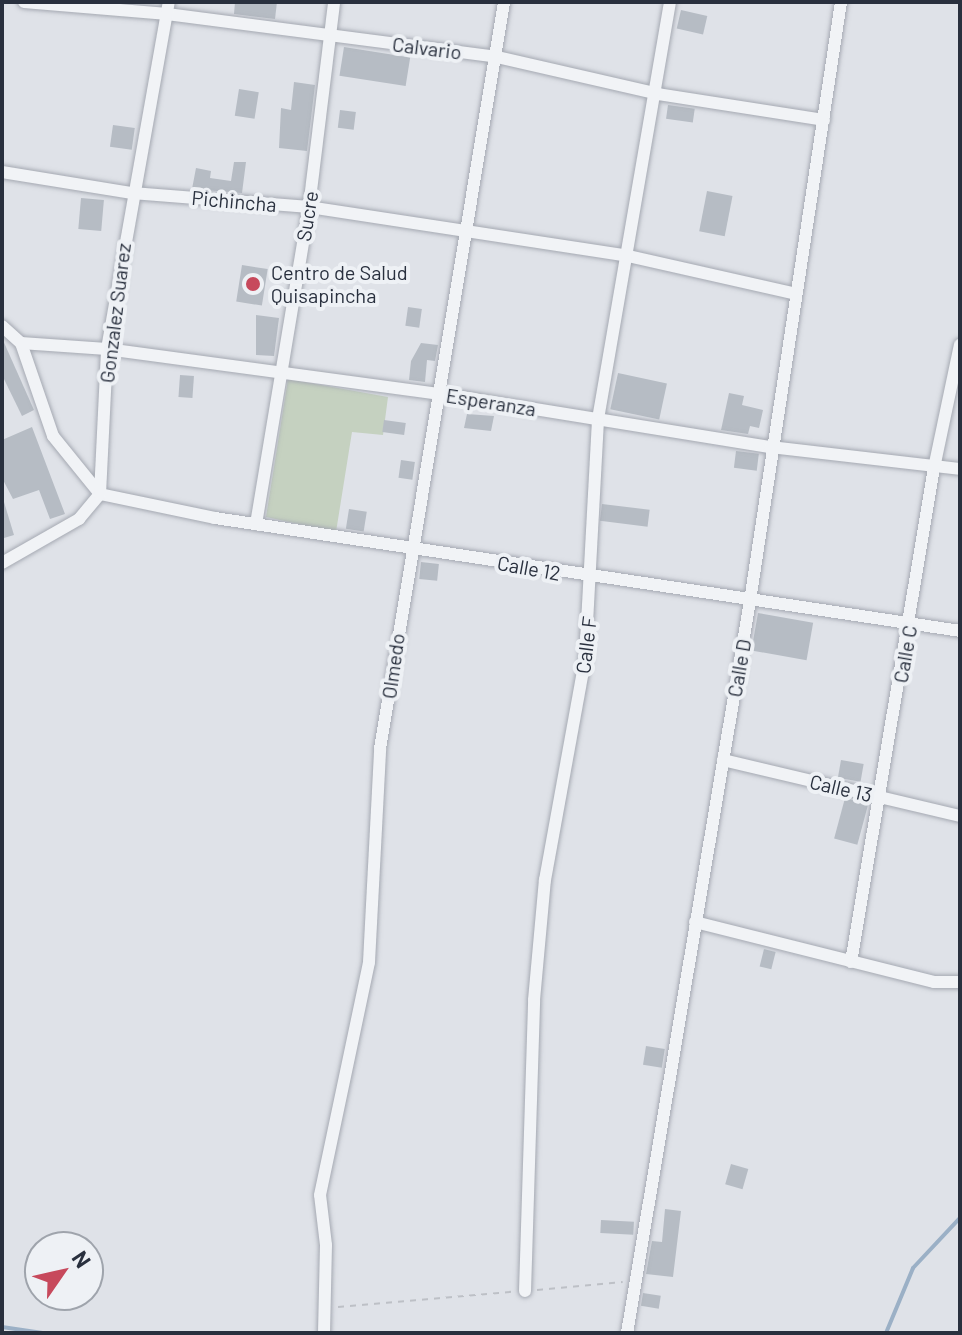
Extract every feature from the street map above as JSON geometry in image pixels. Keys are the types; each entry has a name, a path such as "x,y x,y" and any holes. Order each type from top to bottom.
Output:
{"street":[{"name":"Calvario","path":"24,2 168,8 330,35 497,57 658,94 824,120"},
{"name":"Sucre","path":"256,524 309,207 334,2"},
{"name":"Olmedo","path":"324,1333 327,1308 320,1195 369,962 380,749 442,394 504,2"},
{"name":"Calle F","path":"525,1291 532,1031 545,880 585,660 593,579 598,419 658,94 670,2"},
{"name":"Calle D","path":"627,1333 750,601 770,447 841,2"},
{"name":"Gonzalez Suarez","path":"100,494 107,349 132,193 168,8"},
{"name":"Pichincha","path":"2,172 132,193 309,207 628,256 796,294"},
{"path":"2,326 21,343 53,436 100,494 79,519 2,563"},
{"name":"Esperanza","path":"21,343 107,349 442,394 770,447 960,469"},
{"name":"Calle C","path":"851,962 934,468 960,345"},
{"name":"Calle 12","path":"100,494 256,524 593,579 960,631"},
{"name":"Calle 13","path":"723,760 960,816"},
{"path":"695,922 934,982 960,982"}],"path":[{"path":"327,1308 636,1281"}],"green space":[{"path":"288,379 388,397 383,435 352,432 336,532 266,517"}],"building":[{"path":"235,2 277,2 275,19 234,14"},
{"path":"681,10 707,16 703,35 677,29"},
{"path":"344,47 410,57 406,86 339,76"},
{"path":"294,82 315,85 307,151 279,148 281,108 291,110"},
{"path":"239,89 259,92 255,119 235,116"},
{"path":"668,105 695,109 693,123 666,119"},
{"path":"340,110 356,112 354,130 338,128"},
{"path":"113,125 135,128 132,150 110,147"},
{"path":"234,162 246,162 242,193 192,189 196,168 211,171 210,178 231,181"},
{"path":"707,191 733,196 725,236 699,231"},
{"path":"81,198 104,200 101,231 78,229"},
{"path":"242,265 268,269 262,306 236,302"},
{"path":"408,307 422,309 419,328 405,326"},
{"path":"256,315 279,318 274,356 256,355"},
{"path":"2,338 34,410 22,416 2,375"},
{"path":"421,343 438,345 435,361 427,360 425,382 409,380 411,361"},
{"path":"618,373 667,383 659,420 610,409"},
{"path":"180,375 194,376 192,398 178,397"},
{"path":"729,393 744,396 742,405 763,410 759,428 750,426 748,434 721,430"},
{"path":"467,414 494,416 491,431 464,428"},
{"path":"384,420 406,423 404,435 382,432"},
{"path":"32,427 65,514 50,519 39,490 13,499 2,478 2,440"},
{"path":"736,451 759,454 757,471 734,468"},
{"path":"401,460 415,462 412,480 398,478"},
{"path":"2,503 14,535 4,538"},
{"path":"602,504 650,510 648,527 600,521"},
{"path":"349,509 367,512 364,532 346,529"},
{"path":"421,562 439,564 437,581 419,579"},
{"path":"758,613 813,623 807,660 751,650"},
{"path":"841,760 864,764 861,782 838,778"},
{"path":"845,798 868,804 857,845 834,839"},
{"path":"764,949 776,952 771,969 760,966"},
{"path":"646,1046 665,1049 662,1068 643,1065"},
{"path":"731,1164 748,1169 743,1189 725,1184"},
{"path":"665,1209 681,1211 673,1277 646,1274 652,1241 662,1242"},
{"path":"601,1220 634,1222 633,1235 600,1233"},
{"path":"643,1293 661,1296 659,1309 641,1306"}],"waterway":[{"path":"886,1333 913,1268 960,1218"},
{"path":"2,1327 43,1333"}],"place":[{"name":"Centro de Salud Quisapincha","path":"253,284"}]}
